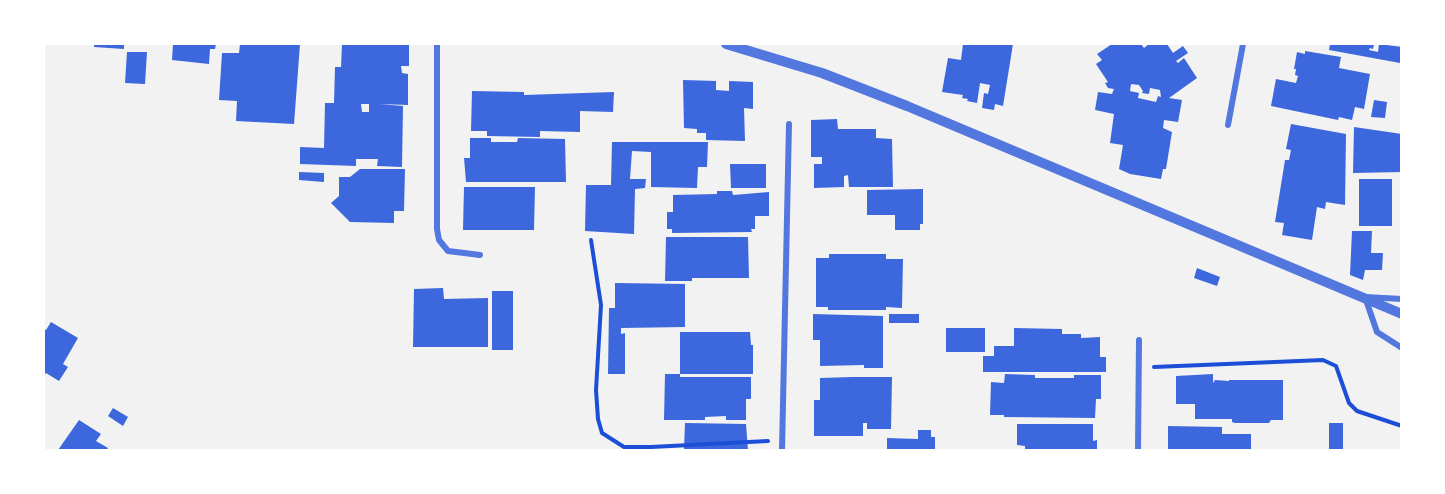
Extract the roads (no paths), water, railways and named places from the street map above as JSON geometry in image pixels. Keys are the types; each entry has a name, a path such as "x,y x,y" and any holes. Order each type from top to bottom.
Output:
{"street":[{"path":"437,44 437,229 439,240 448,251 480,255"},
{"path":"726,44 822,73 908,106 1401,314"},
{"path":"1228,125 1243,44"},
{"path":"782,450 789,124"},
{"path":"1365,297 1401,299"},
{"path":"1365,297 1377,332 1401,348"},
{"path":"1138,450 1139,340"}]}
